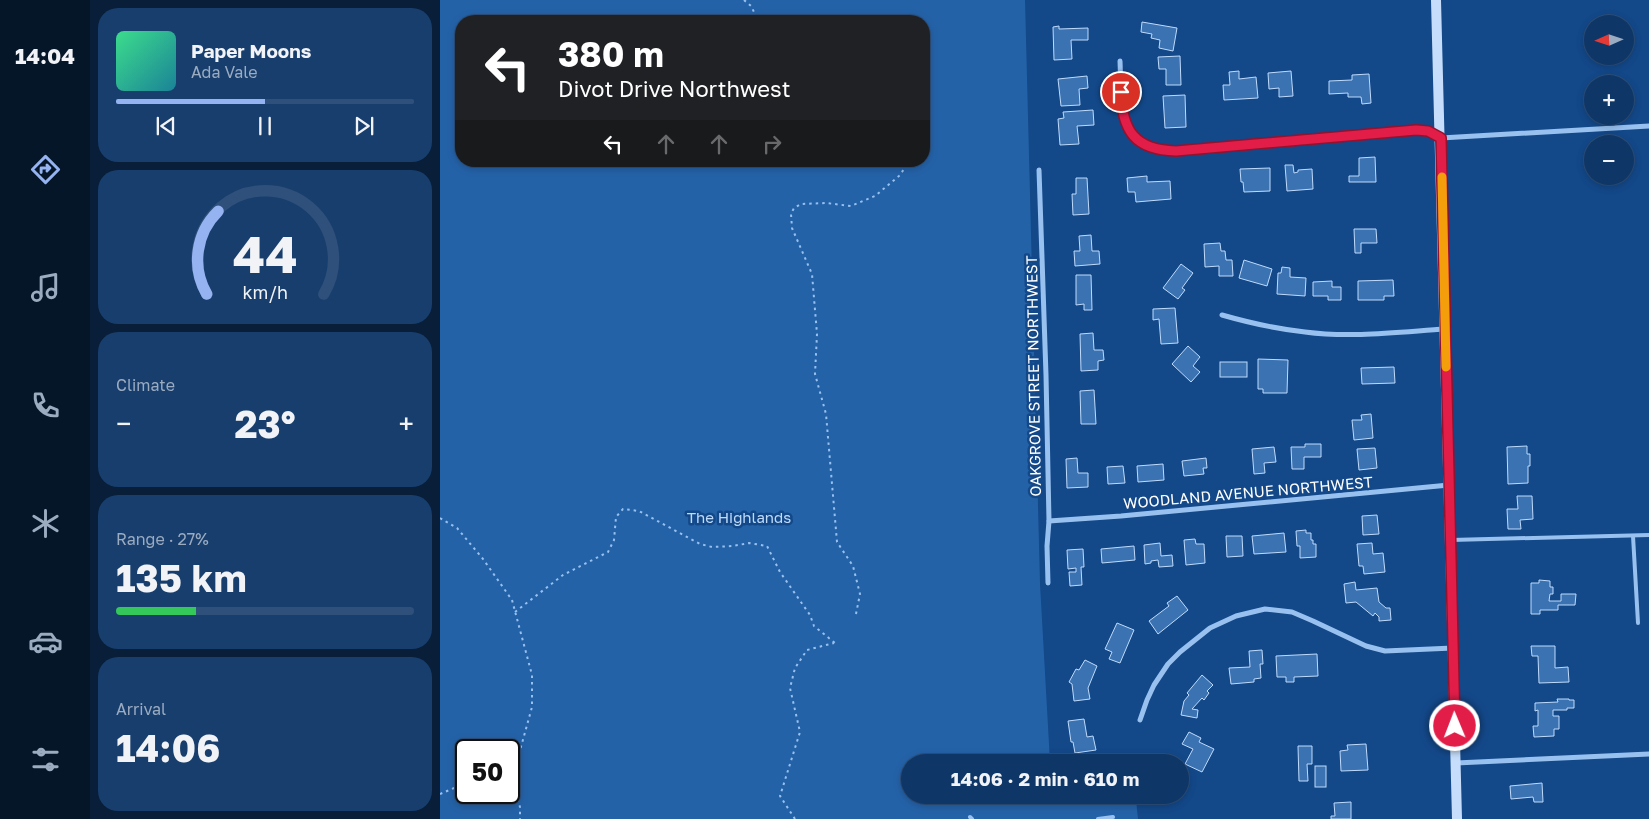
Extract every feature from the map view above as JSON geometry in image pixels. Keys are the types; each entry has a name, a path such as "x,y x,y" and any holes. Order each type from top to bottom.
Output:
{"main road":[{"path":"1436,0 1457,819"}],"street":[{"path":"1120,60 1122,107 1126,125 1139,142 1158,150 1176,151 1416,130 1428,131 1441,138 1649,126"},
{"name":"OAKGROVE STREET NORTHWEST","path":"1039,170 1046,375 1049,521 1047,546 1048,583"},
{"path":"1222,315 1265,326 1333,334 1445,329"},
{"name":"WOODLAND AVENUE NORTHWEST","path":"1049,521 1449,485"},
{"path":"1140,720 1154,685 1168,664 1210,628 1236,616 1265,609 1292,612 1366,646 1385,651 1453,648"},
{"path":"1456,763 1649,754"}],"lane":[{"path":"1450,540 1649,535"},
{"path":"1632,536 1638,623"},
{"path":"1098,819 1113,817"}],"path":[{"path":"744,0 751,6 756,15"},
{"path":"856,614 860,594 853,566 837,542 826,414 815,374 817,334 812,274 792,228 791,214 794,208 801,204 826,203 851,206 875,196 899,176 906,167"},
{"path":"515,612 562,575 608,552 614,540 616,517 623,509 639,511 700,544 712,547 749,543 767,546 780,572 810,615 814,626 835,643 807,650 795,668 790,688 800,732 780,796 794,819"},
{"path":"440,518 457,528 483,559 512,600 532,675 532,707 520,748"},
{"path":"440,794 455,788"},
{"path":"519,804 520,819"}],"green space":[{"name":"The Highlands","path":"440,0 1025,0 1040,584 1050,754 901,754 901,804 1136,804 1138,819 440,819"}],"building":[{"path":"1142,22 1177,28 1173,51 1159,48 1160,40 1151,38 1152,34 1141,32"},
{"path":"1059,26 1059,29 1088,28 1088,40 1071,40 1072,59 1054,60 1053,27"},
{"path":"1180,56 1181,85 1166,85 1166,69 1159,69 1158,57"},
{"path":"1239,71 1239,79 1256,77 1258,98 1224,100 1223,85 1230,85 1229,72"},
{"path":"1291,71 1293,96 1279,97 1279,88 1269,89 1268,73"},
{"path":"1369,74 1371,103 1362,104 1361,97 1348,97 1348,93 1329,94 1329,81 1352,80 1352,75"},
{"path":"1087,76 1088,88 1079,89 1080,105 1061,106 1058,79"},
{"path":"1185,95 1186,127 1165,128 1163,96"},
{"path":"1093,110 1094,125 1077,126 1079,144 1060,145 1058,119 1064,118 1063,112"},
{"path":"1375,157 1376,182 1349,182 1349,176 1359,176 1359,158"},
{"path":"1285,165 1293,165 1294,173 1298,172 1298,170 1312,169 1313,189 1287,191"},
{"path":"1270,168 1270,191 1244,192 1240,169"},
{"path":"1147,176 1147,182 1170,181 1171,199 1136,202 1135,192 1128,192 1127,178"},
{"path":"1076,178 1087,178 1089,214 1073,215 1072,194 1076,194"},
{"path":"1354,229 1376,229 1377,243 1361,243 1361,253 1355,253"},
{"path":"1091,235 1092,251 1099,251 1100,264 1075,266 1074,251 1080,251 1079,236"},
{"path":"1220,243 1221,251 1225,251 1226,260 1232,260 1233,276 1219,276 1219,266 1205,267 1204,244"},
{"path":"1244,260 1272,269 1267,286 1239,278"},
{"path":"1181,264 1193,273 1182,288 1185,290 1178,299 1163,288"},
{"path":"1282,267 1290,268 1290,277 1306,278 1305,296 1277,294 1278,273 1281,273"},
{"path":"1076,275 1091,275 1092,310 1084,310 1084,304 1076,305"},
{"path":"1393,280 1394,296 1384,296 1384,300 1358,300 1358,281"},
{"path":"1332,281 1332,287 1341,287 1341,300 1328,300 1328,296 1313,296 1313,282"},
{"path":"1175,308 1178,343 1161,344 1159,319 1153,320 1153,309"},
{"path":"1093,333 1094,350 1103,350 1104,360 1098,361 1098,370 1081,371 1080,334"},
{"path":"1188,346 1200,357 1193,366 1200,372 1191,382 1172,364"},
{"path":"1258,359 1288,360 1287,393 1263,393 1263,389 1258,389"},
{"path":"1220,362 1247,362 1247,377 1220,377"},
{"path":"1394,367 1395,383 1362,384 1361,368"},
{"path":"1094,390 1096,424 1081,424 1080,391"},
{"path":"1371,414 1373,438 1354,440 1352,420 1362,420 1361,415"},
{"path":"1305,444 1321,444 1321,457 1304,457 1304,469 1292,469 1291,447 1305,447"},
{"path":"1527,446 1527,454 1530,454 1528,483 1508,484 1507,447"},
{"path":"1274,447 1276,462 1264,463 1265,473 1254,474 1252,449"},
{"path":"1375,448 1377,468 1359,470 1357,449"},
{"path":"1077,458 1078,473 1088,473 1088,487 1067,488 1066,459"},
{"path":"1206,458 1207,468 1203,468 1204,474 1184,476 1182,461"},
{"path":"1163,464 1164,480 1138,482 1137,466"},
{"path":"1123,466 1125,483 1108,484 1107,467"},
{"path":"1517,496 1532,496 1533,519 1520,520 1521,529 1508,529 1507,509 1518,509"},
{"path":"1377,515 1379,534 1363,535 1362,516"},
{"path":"1306,530 1306,533 1311,533 1313,544 1316,544 1316,557 1300,558 1300,546 1297,546 1296,531"},
{"path":"1284,533 1286,552 1254,554 1252,536"},
{"path":"1226,536 1242,536 1243,556 1227,557"},
{"path":"1195,539 1196,544 1204,544 1205,563 1186,565 1184,540"},
{"path":"1160,543 1161,556 1172,555 1173,566 1159,567 1158,560 1145,564 1144,545"},
{"path":"1372,543 1373,554 1383,553 1385,572 1364,574 1363,566 1359,566 1357,544"},
{"path":"1134,546 1135,560 1102,563 1101,549"},
{"path":"1083,549 1082,585 1070,586 1069,572 1076,572 1076,568 1068,569 1067,550"},
{"path":"1539,580 1550,581 1550,587 1553,587 1553,594 1550,594 1549,601 1561,601 1561,594 1576,594 1575,605 1558,605 1558,610 1540,610 1540,614 1531,614 1531,583 1539,583"},
{"path":"1355,582 1356,590 1377,588 1379,602 1386,608 1390,608 1391,620 1379,621 1379,617 1375,613 1373,616 1356,602 1346,603 1344,584"},
{"path":"1177,596 1188,610 1158,634 1149,621 1169,606 1167,603"},
{"path":"1117,623 1134,630 1120,663 1109,659 1112,652 1105,649"},
{"path":"1531,646 1555,646 1555,668 1568,667 1569,682 1539,683 1538,656 1532,656"},
{"path":"1262,650 1261,678 1254,679 1254,682 1231,684 1229,668 1250,667 1249,651"},
{"path":"1317,654 1318,676 1294,677 1294,682 1286,682 1286,677 1277,677 1276,656"},
{"path":"1085,660 1097,666 1088,688 1090,699 1074,701 1072,684 1069,682 1076,669 1079,670"},
{"path":"1202,675 1213,685 1207,691 1209,693 1204,700 1202,698 1192,709 1198,710 1197,718 1181,715 1184,701 1189,695 1187,693"},
{"path":"1557,699 1574,700 1574,708 1553,710 1553,716 1559,716 1559,729 1554,729 1554,736 1534,737 1533,726 1538,726 1538,710 1535,711 1535,703 1558,702"},
{"path":"1084,719 1087,737 1093,736 1096,750 1075,753 1073,742 1071,742 1068,721"},
{"path":"1189,732 1201,738 1199,742 1214,749 1202,772 1189,766 1189,756 1193,749 1182,744"},
{"path":"1366,744 1368,770 1341,771 1340,751 1348,750 1347,745"},
{"path":"1298,746 1312,746 1312,764 1307,764 1308,781 1299,781"},
{"path":"1315,766 1326,766 1326,787 1315,787"},
{"path":"1542,783 1543,802 1534,802 1533,797 1511,799 1510,786"},
{"path":"1351,802 1351,819 1331,819 1331,816 1335,816 1334,803"}],"slow traffic":[{"path":"1442,177 1446,367"}],"route":[{"path":"1121,92 1126,125 1139,142 1158,150 1176,151 1416,130 1428,131 1441,138 1455,726"}]}
